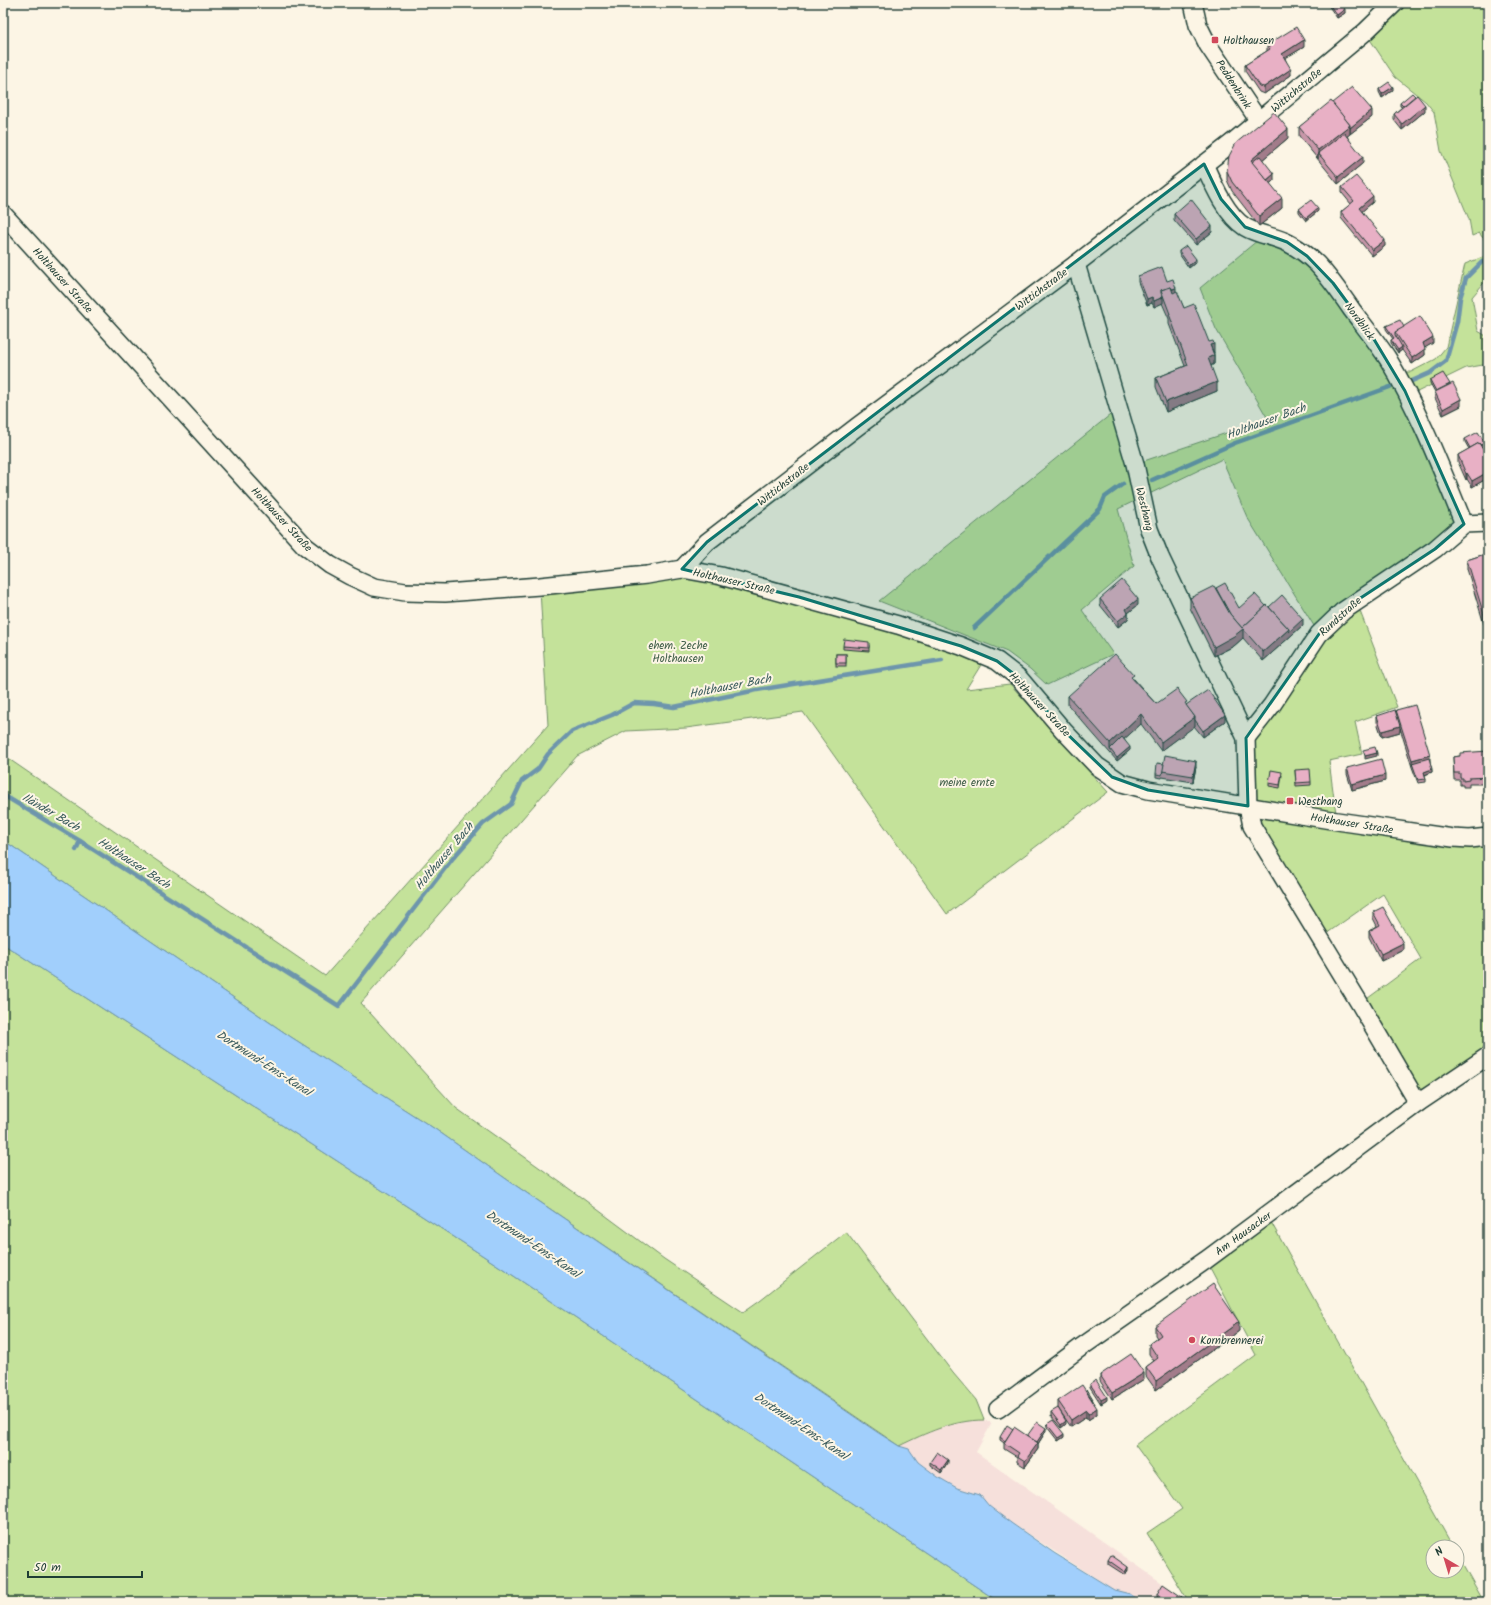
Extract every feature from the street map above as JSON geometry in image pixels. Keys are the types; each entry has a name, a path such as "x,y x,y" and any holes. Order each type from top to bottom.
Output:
{"street":[{"name":"Peddenbrink","path":"1193,3 1198,25 1208,45 1259,121"},
{"name":"Wittichstraße","path":"682,569 713,538 881,409 1076,264 1259,121 1396,3"},
{"name":"Nordblick","path":"1204,164 1221,199 1245,226 1264,235 1287,242 1307,256 1333,283 1372,336 1387,357 1405,391 1436,456 1464,524"},
{"name":"Holthauser Straße","path":"3,214 305,546 330,565 374,587 405,592 445,593 639,576 682,569 721,576 898,625 961,646 997,661 1019,678 1063,730 1097,766 1122,783 1148,790 1337,821 1453,838 1470,839 1488,837"},
{"name":"Westhang","path":"1076,264 1135,464 1149,528 1163,562 1246,738 1248,806 1252,826 1418,1103"},
{"path":"1464,524 1488,523"},
{"name":"Rundstraße","path":"1246,738 1272,704 1315,640 1334,620 1356,601 1435,549 1464,524"},
{"name":"Am Hausacker","path":"998,1409 1080,1348 1206,1260 1418,1103 1488,1056"}],"highlighted area":[{"path":"1204,164 1221,199 1245,227 1287,242 1307,256 1333,283 1372,336 1405,391 1464,524 1435,549 1356,601 1319,634 1246,738 1248,806 1148,790 1112,777 1063,730 1019,678 997,661 961,646 799,597 682,569 707,542"}],"shaded area":[{"path":"971,1420 984,1420 992,1423 976,1452 1189,1602 1142,1602 1130,1594 1114,1590 1011,1523 989,1506 980,1495 957,1488 938,1477 918,1462 909,1449 899,1446 942,1426"}],"green space":[{"path":"1395,3 1488,3 1488,244 1479,233 1472,236 1469,219 1441,151 1434,112 1426,102 1395,77 1365,32"},
{"path":"1264,235 1287,242 1404,372 1411,372 1436,359 1446,347 1465,264 1488,255 1488,278 1472,297 1478,331 1488,337 1488,369 1483,365 1466,368 1409,396 1464,524 1356,601 1397,707 1355,722 1362,754 1329,761 1337,821 1488,837 1488,1056 1418,1103 1360,1004 1421,959 1383,894 1323,936 1252,826 1246,738 1319,634 1247,517 1222,459 1118,509 1134,566 1082,610 1113,654 1047,685 1030,669 1007,652 879,601 1115,411 1135,464 1268,419 1216,329 1200,288"},
{"path":"683,574 798,602 984,660 966,689 1010,684 1108,792 947,914 803,712 686,728 626,731 577,756 361,1003 456,1108 578,1195 664,1259 743,1312 846,1232 953,1373 976,1400 984,1420 961,1422 940,1428 899,1446 435,1129 291,1037 3,840 3,755 325,976 548,725 540,590"},
{"path":"3,944 505,1270 999,1602 12,1602 3,1596"},
{"path":"1267,1215 1449,1539 1425,1539 1425,1579 1465,1579 1465,1568 1484,1602 1189,1602 1147,1533 1182,1509 1135,1445 1256,1355 1206,1260"}],"water":[{"name":"Dortmund-Ems-Kanal","path":"3,840 291,1037 435,1129 877,1432 899,1446 909,1449 918,1462 938,1477 957,1488 980,1495 989,1506 1054,1553 1114,1590 1130,1594 1142,1602 999,1602 505,1270 3,944"}],"building":[{"path":"1328,3 1340,3 1345,9 1337,15"},
{"path":"1296,27 1304,40 1282,54 1291,69 1264,87 1259,86 1245,65 1270,49 1267,45"},
{"path":"1389,82 1393,87 1382,94 1379,89"},
{"path":"1352,87 1372,110 1350,128 1350,125 1332,103"},
{"path":"1412,93 1415,96 1403,106 1400,103"},
{"path":"1417,95 1425,105 1402,124 1394,114"},
{"path":"1331,101 1350,125 1318,150 1299,127"},
{"path":"1274,112 1288,129 1251,160 1282,198 1259,216 1232,182 1227,171 1229,156 1236,143"},
{"path":"1344,133 1363,157 1338,177 1318,153"},
{"path":"1260,156 1274,174 1267,180 1252,162"},
{"path":"1356,176 1373,196 1359,208 1385,240 1372,250 1341,212 1354,201 1342,187"},
{"path":"1191,199 1212,226 1196,239 1174,214"},
{"path":"1311,200 1318,208 1306,218 1299,209"},
{"path":"1186,246 1196,259 1189,265 1179,251"},
{"path":"1162,267 1167,281 1173,279 1176,288 1172,289 1171,287 1161,290 1163,297 1154,301 1152,297 1147,299 1138,276"},
{"path":"1171,287 1173,293 1177,291 1184,308 1194,304 1209,342 1213,341 1214,344 1210,345 1214,355 1208,358 1217,382 1166,402 1156,378 1188,365 1161,290"},
{"path":"1420,316 1433,337 1423,343 1425,349 1412,358 1395,332"},
{"path":"1400,320 1404,327 1395,332 1395,335 1402,347 1398,350 1391,340 1394,338 1386,326"},
{"path":"1443,373 1450,384 1436,391 1430,380"},
{"path":"1453,383 1461,399 1443,409 1435,392"},
{"path":"1478,432 1485,443 1481,445 1479,443 1470,448 1465,439"},
{"path":"1479,443 1488,458 1488,472 1472,481 1467,473 1466,474 1458,455"},
{"path":"1488,553 1488,614 1484,615 1467,560"},
{"path":"1122,580 1138,599 1126,609 1128,613 1118,621 1100,599"},
{"path":"1225,583 1239,608 1255,594 1266,606 1242,628 1230,614 1216,588"},
{"path":"1214,586 1230,614 1242,628 1267,605 1289,629 1263,652 1243,629 1234,636 1214,647 1190,598"},
{"path":"1282,595 1303,619 1289,632 1289,629 1269,607"},
{"path":"844,639 869,642 869,648 843,646"},
{"path":"836,654 846,654 846,663 836,663"},
{"path":"1115,654 1134,675 1131,677 1156,704 1177,689 1187,702 1185,703 1195,717 1161,742 1141,714 1110,743 1068,696"},
{"path":"1208,690 1225,715 1203,731 1186,705"},
{"path":"1415,705 1430,755 1412,760 1396,710"},
{"path":"1395,710 1400,726 1382,731 1377,716"},
{"path":"1122,737 1130,747 1117,758 1110,749"},
{"path":"1375,747 1377,753 1365,756 1363,750"},
{"path":"1488,751 1488,777 1469,778 1469,780 1463,781 1463,778 1460,778 1460,773 1454,773 1453,757 1460,756 1460,753"},
{"path":"1165,755 1196,761 1193,776 1162,771"},
{"path":"1429,758 1432,769 1424,772 1426,779 1418,780 1412,763"},
{"path":"1381,759 1385,775 1352,784 1347,768"},
{"path":"1157,763 1164,764 1162,775 1156,774"},
{"path":"1310,769 1311,782 1296,783 1295,770"},
{"path":"1271,770 1282,772 1280,785 1269,783"},
{"path":"1383,907 1403,943 1381,954 1369,931 1380,925 1373,912"},
{"name":"Kornbrennerei","path":"1213,1284 1239,1322 1156,1381 1146,1367 1158,1358 1149,1344 1161,1335 1155,1326"},
{"path":"1131,1354 1144,1373 1112,1393 1100,1375"},
{"path":"1096,1380 1107,1397 1101,1400 1090,1384"},
{"path":"1082,1385 1097,1408 1088,1414 1086,1410 1071,1420 1058,1401"},
{"path":"1087,1389 1093,1399 1095,1404 1086,1390"},
{"path":"1058,1408 1066,1421 1061,1425 1051,1412"},
{"path":"1053,1420 1064,1434 1058,1438 1047,1424"},
{"path":"1037,1422 1046,1428 1037,1442 1027,1436"},
{"path":"1007,1425 1013,1429 1005,1441 1000,1437"},
{"path":"1014,1427 1038,1443 1025,1461 1017,1456 1019,1453 1004,1443"},
{"path":"937,1452 948,1460 941,1470 930,1462"},
{"path":"1111,1555 1128,1567 1125,1572 1108,1560"},
{"path":"1163,1584 1182,1597 1178,1602 1169,1602 1157,1594"}],"waterway":[{"name":"Holthauser Bach","path":"1412,381 1430,373 1446,361 1457,322 1460,298 1466,278 1482,262 1488,261"},
{"name":"Holthauser Bach","path":"1152,480 1235,443 1390,387"},
{"name":"Holthauser Bach","path":"974,628 1100,509 1105,497 1123,484"},
{"name":"Holthauser Bach","path":"80,841 339,1006 453,858 483,824 511,804 522,781 538,769 548,754 572,731 612,715 634,703 674,707 757,690 942,660"},
{"name":"Iländer Bach","path":"3,795 80,841 76,850"}],"place":[{"name":"Holthausen","path":"1215,40"},
{"name":"Westhang","path":"1290,801"},
{"name":"Kornbrennerei","path":"1192,1340"}],"park label":[{"name":"ehem. Zeche Holthausen","path":"678,651"},
{"name":"meine ernte","path":"967,782"}]}
